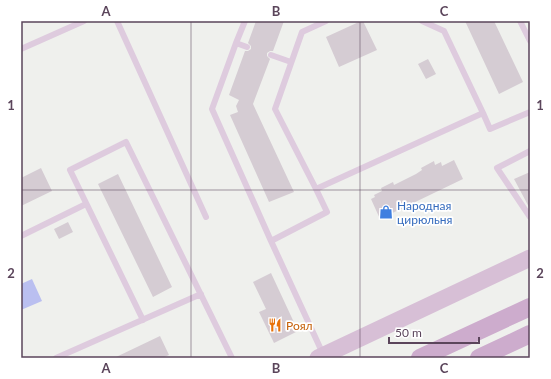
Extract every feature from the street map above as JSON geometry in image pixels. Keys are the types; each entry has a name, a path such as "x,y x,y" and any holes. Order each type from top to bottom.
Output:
{"main road":[{"path":"420,358 530,307"},
{"path":"479,358 530,334"}],"street":[{"path":"321,357 530,258"}],"lane":[{"path":"21,49 84,21"},
{"path":"117,21 206,217"},
{"path":"245,21 212,108 321,357"},
{"path":"271,241 327,212 275,109 302,32 326,21"},
{"path":"422,21 444,31 490,129 530,112"},
{"path":"520,21 530,41"},
{"path":"236,43 247,47"},
{"path":"271,55 291,62"},
{"path":"316,189 483,113"},
{"path":"143,320 70,170 126,142 232,358"},
{"path":"530,151 497,168 530,217"},
{"path":"21,236 86,204"},
{"path":"56,358 201,294"}],"shaded area":[{"path":"32,279 42,301 21,310 21,284"}],"building":[{"path":"256,21 284,21 273,51 267,53 267,56 270,59 253,104 294,192 269,202 230,115 238,112 236,106 239,100 229,95 245,51 251,49 251,46 248,43"},
{"path":"363,21 377,50 339,67 326,37"},
{"path":"465,21 494,21 523,82 499,94"},
{"path":"428,59 436,74 426,79 418,64"},
{"path":"454,160 463,179 380,219 371,199 375,197 374,195 382,191 381,188 393,182 394,185 416,174 422,170 421,168 434,161 435,165 441,162 442,166"},
{"path":"41,168 52,191 21,206 21,178"},
{"path":"530,172 530,209 514,179"},
{"path":"118,174 172,287 153,297 98,184"},
{"path":"68,222 73,232 59,239 54,229"},
{"path":"271,273 298,331 274,343 259,312 266,309 253,282"},
{"path":"160,336 169,355 162,358 114,358"}],"place":[{"name":"Народная цирюльня","path":"386,212"},
{"name":"Роял","path":"275,325"}]}
